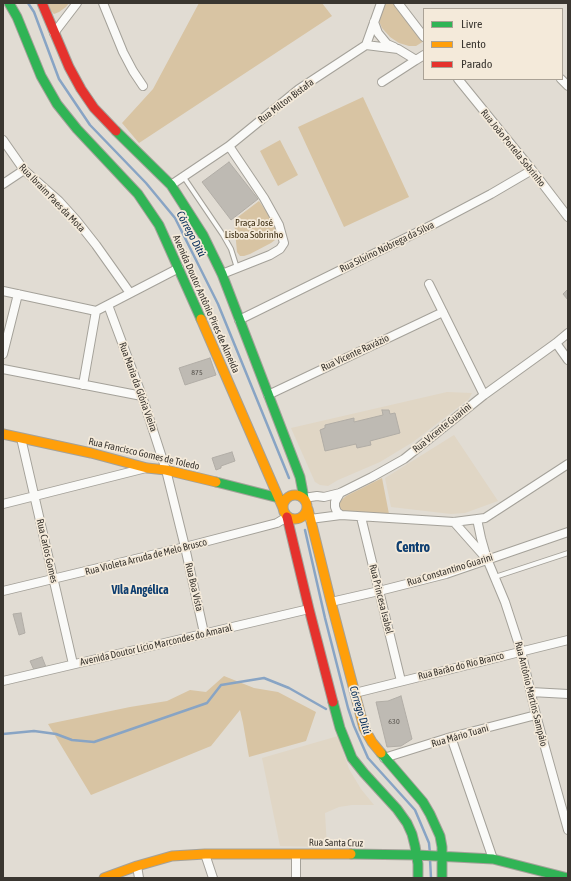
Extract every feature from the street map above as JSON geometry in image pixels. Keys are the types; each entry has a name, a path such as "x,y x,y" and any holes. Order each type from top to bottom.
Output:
{"main road":[{"name":"Avenida Doutor Antônio Pires de Almeida","path":"10,3 41,76 57,104 77,129 138,194 159,225 283,508"},
{"path":"42,3 54,34 78,84 94,108 112,128 171,185 202,235 222,274 300,477 304,498 307,503 364,728 384,758 414,791 427,808 440,836 442,847 440,856 442,878"},
{"name":"Rua Francisco Gomes de Toledo","path":"3,434 91,453 147,468 166,470 279,498"},
{"path":"304,498 298,495 290,496 284,502 283,508 287,517 340,728 352,758 397,809 407,823 420,855 418,864 418,878"},
{"path":"287,517 291,519 299,519 306,514 308,509"},
{"name":"Rua Santa Cruz","path":"104,878 137,866 172,856 205,854 296,854 420,855 493,859 568,878"}],"street":[{"path":"54,34 78,3"},
{"path":"103,3 123,52 143,86"},
{"path":"381,3 366,45 398,48"},
{"path":"398,3 423,36"},
{"path":"374,22 378,33 387,44 398,48 416,60"},
{"name":"Rua Milton Bistafa","path":"171,185 229,146 299,89 366,45"},
{"path":"382,82 423,56"},
{"name":"Rua João Portela Sobrinho","path":"459,80 568,217"},
{"name":"Rua Ibraim Paes da Mota","path":"3,140 24,170 59,202 77,221 130,293"},
{"path":"222,274 270,255 280,249 284,243 279,225 264,198 229,146"},
{"path":"3,184 24,170"},
{"name":"Rua Silvino Nobrega da Silva","path":"239,320 434,224 492,194 532,170"},
{"path":"3,291 96,311 179,268"},
{"path":"429,284 484,395"},
{"path":"3,354 18,294"},
{"name":"Rua Maria da Glória Vieira","path":"108,305 142,396 166,470"},
{"path":"83,385 96,311"},
{"name":"Rua Vicente Ravázio","path":"268,395 443,312"},
{"name":"Rua Vicente Guarini","path":"304,498 318,496 324,497 340,494 404,459 484,395 568,333"},
{"path":"556,342 568,360"},
{"path":"3,369 142,396"},
{"name":"Rua Carlos Gomes","path":"21,438 73,664"},
{"path":"310,519 341,515 454,522 485,518 568,464"},
{"path":"3,504 147,468"},
{"name":"Rua Boa Vista","path":"166,470 186,547 204,633"},
{"path":"340,494 335,502 335,507 337,512 341,515"},
{"name":"Rua Violeta Arruda de Melo Brusco","path":"3,591 186,547 277,523 287,517"},
{"name":"Rua Princesa Isabel","path":"361,517 401,681"},
{"path":"477,519 487,559"},
{"path":"454,522 487,559"},
{"name":"Rua Constantino Guarini","path":"331,602 446,574 568,532"},
{"name":"Rua Antônio Martins Sampáio","path":"487,559 505,602 521,651 536,715 568,830"},
{"name":"Avenida Doutor Lício Marcondes do Amaral","path":"3,681 309,609"},
{"name":"Rua Barão do Rio Branco","path":"355,693 568,640"},
{"path":"531,692 568,694"},
{"name":"Rua Mário Tuani","path":"384,758 451,737 536,715"},
{"path":"451,737 493,859"},
{"path":"205,854 213,878"},
{"path":"296,854 296,878"},
{"path":"137,866 139,878"}],"lane":[{"path":"183,176 223,235 231,249 238,268"},
{"path":"495,577 568,553"}],"shaded area":[{"path":"447,392 472,393 469,399 413,442 380,462 338,480 328,486 320,485 315,482 291,428"},
{"path":"454,435 498,501 465,513 451,514 391,507 385,478"},
{"path":"338,736 349,769 361,789 374,805 352,805 339,807 325,813 327,847 280,846 262,758"}],"green space":[{"path":"48,3 69,3 66,7 54,14"},
{"path":"199,3 322,3 332,16 139,143 122,123 153,89"},
{"path":"384,3 394,3 423,42 416,46 409,46 399,43 390,37 382,28 379,21"},
{"path":"363,97 409,197 344,227 298,127"},
{"path":"280,140 298,175 278,186 260,151"},
{"name":"Praça José Lisboa Sobrinho","path":"259,201 269,215 276,229 275,240 250,254 240,256 237,252 234,220"},
{"path":"382,478 389,514 344,512 339,508 339,502 346,496"},
{"path":"224,676 254,688 278,692 316,712 306,741 249,757 240,710 211,746 91,795 48,724 167,701 190,690 206,692"}],"building":[{"path":"229,162 258,199 231,220 202,182"},
{"path":"568,289 568,300 563,294"},
{"path":"210,358 216,375 185,385 179,368"},
{"path":"382,410 389,410 390,414 395,413 400,433 370,441 371,445 357,448 356,444 325,451 320,430 325,428 325,425 354,418 354,422 383,415"},
{"path":"232,452 235,461 221,466 221,468 216,470 212,458"},
{"path":"21,613 25,633 19,635 13,614"},
{"path":"42,657 46,667 34,670 30,661"},
{"path":"401,696 412,739 401,746 387,747 376,702 388,701"}],"waterway":[{"name":"Córrego Ditú","path":"28,3 34,12 59,79 90,125 146,183 175,218 218,304 289,478"},
{"name":"Córrego Ditú","path":"305,530 325,618 354,726 368,758 415,810 429,843 430,854"},
{"path":"3,734 34,731 56,734 72,740 94,742 207,703 221,685 264,678 289,688 326,709"},
{"name":"Córrego Ditú","path":"430,859 431,878"}],"traffic: fast":[{"path":"9,3 17,17 41,76 57,104 77,129 138,194 159,225 201,319"},
{"path":"116,131 171,185 203,235 222,274 300,477 304,498"},
{"path":"216,482 279,498"},
{"path":"333,702 340,728 352,758 397,809 407,823 415,846 418,864 418,878"},
{"path":"381,753 423,802 430,814 440,836 442,847 442,878"},
{"path":"351,854 417,855 493,859 568,878"}],"traffic: slow":[{"path":"201,319 283,508"},
{"path":"3,434 91,453 147,468 166,470 216,482"},
{"path":"295,495 304,498 307,507 304,516 295,519 286,516 283,507 286,498 295,495"},
{"path":"308,509 364,728 372,742 381,753"},
{"path":"104,878 137,866 172,856 205,854 351,854"}],"traffic: jam":[{"path":"42,3 69,67 81,89 94,108 116,131"},
{"path":"287,517 333,702"}],"district":[{"name":"Centro","path":"413,548"},
{"name":"Vila Angélica","path":"140,590"}]}
